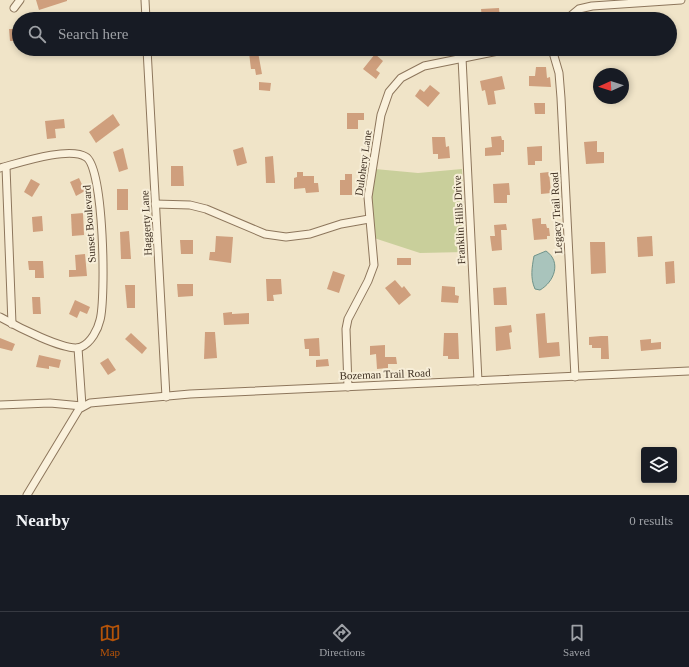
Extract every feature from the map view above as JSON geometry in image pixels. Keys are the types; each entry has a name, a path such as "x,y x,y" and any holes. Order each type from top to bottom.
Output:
{"street":[{"path":"14,8 20,0"},
{"path":"145,0 146,12"},
{"path":"575,12 579,8 592,6 681,0"},
{"name":"Haggerty Lane","path":"147,56 166,397"},
{"name":"Dulohery Lane","path":"348,387 345,340 348,319 368,281 374,265 368,197 381,115 389,92 401,78 415,70 472,56"},
{"name":"Legacy Trail Road","path":"554,56 559,73 561,98 575,377"},
{"name":"Franklin Hills Drive","path":"462,58 478,381"},
{"name":"Sunset Boulevard","path":"3,167 68,153 86,157 95,170 100,195 104,288 103,307 100,320 93,335 86,344 78,348"},
{"path":"3,167 12,324"},
{"path":"155,204 190,204 206,209 266,234 286,237 310,234 341,224 369,219"},
{"path":"0,317 42,338 66,346 78,348 82,406 27,495"},
{"name":"Bozeman Trail Road","path":"0,405 64,403 82,406 90,403 166,397 689,371"}],"green space":[{"path":"375,169 418,173 462,169 465,252 420,253 374,238 371,205"}],"water":[{"path":"546,251 554,261 554,272 549,282 545,286 540,290 535,289 532,277 534,256"}],"building":[{"path":"36,0 67,0 67,1 39,10"},
{"path":"499,8 499,12 481,12 481,9"},
{"path":"9,29 12,29 12,41 10,41"},
{"path":"249,56 259,56 262,74 256,75 255,69 251,69"},
{"path":"373,56 377,56 383,61 376,70 380,73 376,79 363,69"},
{"path":"536,67 546,67 547,78 550,77 551,87 529,86 529,76 535,76"},
{"path":"502,76 505,89 494,91 496,104 488,105 485,90 482,91 480,81"},
{"path":"259,82 271,83 270,91 259,90"},
{"path":"430,85 440,93 428,107 415,96 420,89 424,92"},
{"path":"534,103 545,103 545,114 535,114"},
{"path":"347,113 364,113 364,120 358,120 358,129 347,129"},
{"path":"113,114 120,125 96,143 89,132"},
{"path":"64,119 65,128 55,129 56,138 47,139 45,121"},
{"path":"501,136 502,140 504,140 504,152 501,152 501,155 485,156 485,148 492,147 491,137"},
{"path":"432,137 445,137 446,147 449,146 450,158 438,159 438,154 433,154"},
{"path":"597,141 597,152 604,152 604,163 586,164 584,142"},
{"path":"542,146 542,161 535,161 535,165 528,165 527,147"},
{"path":"243,147 247,163 237,166 233,150"},
{"path":"123,148 128,169 119,172 113,152"},
{"path":"273,156 275,183 266,183 265,157"},
{"path":"171,166 183,166 184,186 171,186"},
{"path":"297,172 303,172 303,176 314,176 314,183 318,183 319,192 306,193 305,188 294,189 294,178 297,177"},
{"path":"549,172 551,193 541,194 540,173"},
{"path":"345,174 352,174 352,195 340,195 340,180 345,180"},
{"path":"79,178 85,191 76,196 70,182"},
{"path":"31,179 40,184 32,197 24,192"},
{"path":"509,183 510,195 507,195 507,203 494,203 493,184"},
{"path":"117,189 128,189 128,210 117,210"},
{"path":"83,213 84,235 72,236 71,214"},
{"path":"42,216 43,231 33,232 32,217"},
{"path":"541,218 541,224 546,224 547,228 549,228 550,236 547,236 547,239 534,240 532,219"},
{"path":"506,224 507,230 501,230 502,250 492,251 490,236 495,236 494,225"},
{"path":"129,231 131,259 121,259 120,232"},
{"path":"216,236 233,237 231,263 209,260 210,252 215,252"},
{"path":"652,236 653,256 638,257 637,237"},
{"path":"180,240 193,240 193,254 181,254"},
{"path":"590,242 605,242 606,273 591,274"},
{"path":"85,254 87,276 69,277 69,270 76,270 75,255"},
{"path":"397,258 411,258 411,265 397,265"},
{"path":"28,261 43,261 44,278 35,278 35,270 29,270"},
{"path":"674,261 675,283 666,284 665,262"},
{"path":"333,271 345,275 339,293 327,289"},
{"path":"266,279 281,279 282,294 273,295 274,301 267,301"},
{"path":"395,280 402,288 404,286 411,295 399,305 385,288"},
{"path":"177,284 193,284 193,296 178,297"},
{"path":"125,285 135,285 135,308 127,308"},
{"path":"442,286 455,287 455,295 459,296 458,303 441,302"},
{"path":"506,287 507,305 494,305 493,288"},
{"path":"32,297 40,297 41,314 33,314"},
{"path":"75,300 90,307 87,314 80,311 77,318 69,314"},
{"path":"232,312 232,314 249,313 249,324 224,325 223,313"},
{"path":"545,313 547,343 559,342 560,356 539,358 536,314"},
{"path":"511,325 512,332 509,333 511,349 496,351 495,327"},
{"path":"205,332 215,332 217,358 204,359"},
{"path":"131,333 147,348 142,354 125,339"},
{"path":"444,333 458,333 459,359 448,359 448,356 443,356"},
{"path":"608,336 609,359 601,359 601,348 592,348 592,345 589,345 589,337"},
{"path":"0,338 15,344 12,351 0,348"},
{"path":"319,338 320,356 309,356 309,349 305,349 304,339"},
{"path":"651,339 651,343 661,342 661,349 641,351 640,340"},
{"path":"385,345 385,357 396,357 397,364 388,364 388,368 377,369 376,354 370,355 370,346"},
{"path":"39,355 61,360 59,368 49,366 49,369 36,367"},
{"path":"108,358 116,370 108,375 100,363"},
{"path":"328,359 329,366 316,367 316,360"}]}
